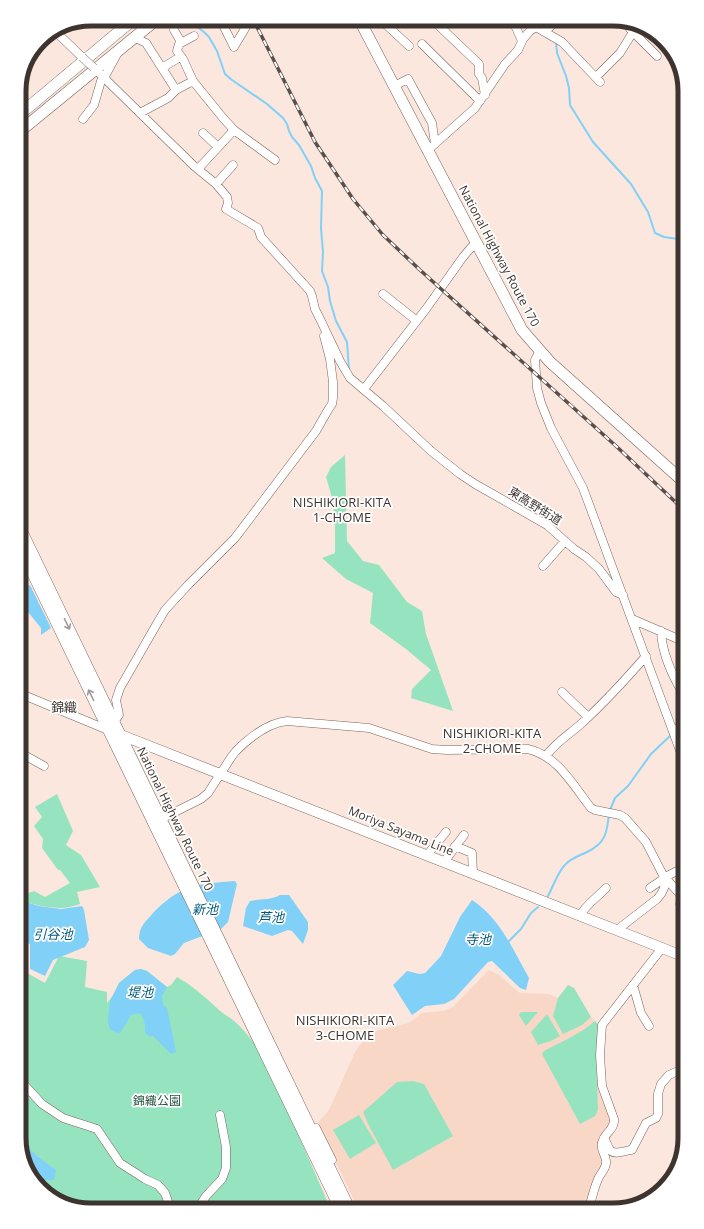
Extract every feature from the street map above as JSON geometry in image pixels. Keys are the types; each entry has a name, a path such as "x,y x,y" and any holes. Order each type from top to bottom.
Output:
{"highway":[{"path":"26,101 116,26"},
{"path":"26,109 126,26"},
{"path":"26,119 139,26"},
{"path":"26,126 94,69 149,26"},
{"name":"National Highway Route 170","path":"363,26 394,86 431,147 475,243 522,330 540,352 678,477"},
{"name":"National Highway Route 170","path":"26,541 111,726 120,734 161,819 188,884"},
{"name":"National Highway Route 170","path":"26,559 111,726 213,936 346,1203"},
{"name":"National Highway Route 170","path":"310,1130 338,1203"}],"main road":[{"name":"Moriya Sayama Line","path":"120,734 678,954"}],"street":[{"path":"224,26 234,46 246,26"},
{"path":"388,26 409,46"},
{"path":"439,26 479,64 479,74 482,78 482,98"},
{"path":"515,26 522,41"},
{"path":"543,31 551,26"},
{"path":"431,147 459,124 475,108 505,64 518,50 522,41 536,27 562,42 598,80 620,53 634,32"},
{"path":"630,28 657,56"},
{"path":"174,30 182,42"},
{"path":"26,696 111,726 119,715 116,700 120,688 159,619 188,585 235,538 316,431 332,404 332,371 323,325 315,309 310,291 261,237 258,228 226,209 228,203 227,197 216,184 198,169 60,35"},
{"path":"194,36 179,44 177,51 180,57 183,58 193,81 234,130 274,160"},
{"path":"134,38 146,43 176,90"},
{"path":"422,44 482,98"},
{"path":"83,119 94,105 101,81 119,50"},
{"path":"162,68 180,57"},
{"path":"394,86 408,79 432,123 431,147"},
{"path":"140,113 168,98 176,90 193,81"},
{"path":"198,169 234,130"},
{"path":"203,133 218,147"},
{"path":"216,184 233,165"},
{"path":"364,389 475,243"},
{"path":"382,294 417,321"},
{"name":"東高野街道","path":"323,325 350,378 364,389 431,451 475,484 547,525 586,557 599,569 616,592 623,595 678,743"},
{"path":"540,352 536,360 537,388 541,404 551,428 582,488 623,595"},
{"path":"542,566 565,541"},
{"path":"632,619 678,639"},
{"path":"661,631 663,646 674,678 678,685"},
{"path":"546,756 565,736 588,717 618,687 646,656"},
{"path":"562,692 588,717"},
{"path":"161,819 200,799 208,793 232,756 241,747 266,728 279,722 287,721 369,728 432,749 528,749 546,756 561,768 591,808 620,815 625,818 646,842 662,872 678,892"},
{"path":"674,731 678,728"},
{"path":"26,756 44,766"},
{"path":"427,855 446,832"},
{"path":"444,862 464,835"},
{"path":"455,846 472,853 473,873"},
{"path":"650,888 678,871"},
{"path":"617,930 658,900 665,888 666,877"},
{"path":"580,916 584,908 594,901 606,888"},
{"path":"590,1203 598,1179 606,1166 606,1161 601,1147 604,1138 612,1129 614,1123 614,1119 602,1086 600,1055 602,1025 662,948"},
{"path":"633,986 641,1013 649,1026"},
{"path":"604,1138 608,1147 614,1153 632,1150 646,1123 656,1118 658,1114 658,1094 661,1084 669,1075 678,1071"},
{"path":"26,1087 42,1104 64,1118 97,1129 120,1163 145,1179 158,1184 165,1193 169,1203"},
{"path":"202,1203 222,1179 226,1168 226,1147 220,1115"},
{"path":"310,1130 351,1203"}],"shaded area":[{"path":"489,970 499,975 520,993 549,994 558,998 568,985 574,988 591,1017 599,1025 596,1054 596,1082 612,1120 604,1163 588,1203 356,1203 317,1124 329,1110 355,1052 368,1034 409,1023 422,1013 443,1011 453,1007"}],"green space":[{"path":"345,455 347,541 363,561 379,565 407,602 422,611 426,634 453,711 411,698 412,689 431,670 406,649 370,623 373,593 346,579 322,558 335,553 333,501 326,477 331,467"},
{"path":"57,794 73,831 66,845 81,855 100,887 77,892 80,904 63,908 26,902 26,894 34,891 45,897 70,883 60,870 58,870 42,848 43,839 34,826 42,817 35,807"},
{"name":"錦織公園","path":"59,956 87,961 85,987 107,992 107,1003 114,994 119,983 135,970 141,969 147,971 167,987 171,985 177,977 194,988 239,1026 250,1038 271,1072 328,1203 87,1203 70,1200 55,1192 42,1181 33,1167 28,1155 26,1138 26,959 27,973 45,983"},
{"path":"568,985 574,988 591,1017 582,1025 563,1034 553,1016 558,998"},
{"path":"521,1012 538,1012 526,1026 519,1015"},
{"path":"547,1014 560,1036 551,1041 538,1045 531,1032"},
{"path":"595,1021 599,1025 596,1054 598,1110 595,1116 580,1124 542,1054 544,1051 577,1034"},
{"path":"413,1081 424,1084 453,1136 393,1170 363,1112 397,1082"},
{"path":"359,1115 376,1143 350,1159 333,1130"}],"water":[{"path":"30,585 51,628 41,635 41,628 26,609 27,586"},
{"name":"新池","path":"235,881 237,884 228,922 221,929 184,943 175,954 171,956 148,948 139,939 141,928 145,922 163,904 181,891 210,883"},
{"name":"芦池","path":"280,895 289,895 308,922 308,930 303,944 292,931 288,930 272,936 243,926 246,908 250,901 272,898"},
{"name":"寺池","path":"472,900 482,907 505,935 529,978 526,990 520,988 492,961 488,962 454,999 444,1004 425,1006 412,1015 393,985 407,971 420,974 425,973 441,956 460,917"},
{"name":"引谷池","path":"26,902 39,906 61,909 82,906 89,940 85,947 53,960 45,976 30,969 30,944 26,943"},
{"name":"堤池","path":"141,969 147,971 167,987 162,996 163,1005 167,1008 176,1052 171,1054 153,1036 149,1036 145,1033 143,1018 140,1013 131,1015 121,1032 117,1033 110,1029 108,1022 110,1001 119,983 135,970"},
{"path":"27,1147 56,1170 54,1180 41,1180 33,1167 28,1155"}],"waterway":[{"path":"196,26 209,37 217,51 225,74 267,104 283,118 292,137 299,145 311,166 322,191 322,271 328,287 330,301 336,321 347,342 349,370"},
{"path":"556,42 557,53 569,88 570,105 593,142 631,184 648,212 655,233 664,237 678,239"},
{"path":"610,810 615,798 628,786 651,754 671,735"},
{"path":"548,896 566,863 593,849 602,841 606,832 609,814"},
{"path":"507,942 521,929 531,913 538,907"}],"railway":[{"path":"257,26 315,142 353,199 383,235 616,446 678,504"}],"district":[{"name":"NISHIKIORI-KITA 1-CHOME","path":"342,510"},
{"name":"錦織","path":"64,707"},
{"name":"NISHIKIORI-KITA 2-CHOME","path":"492,740"},
{"name":"NISHIKIORI-KITA 3-CHOME","path":"345,1028"}]}
